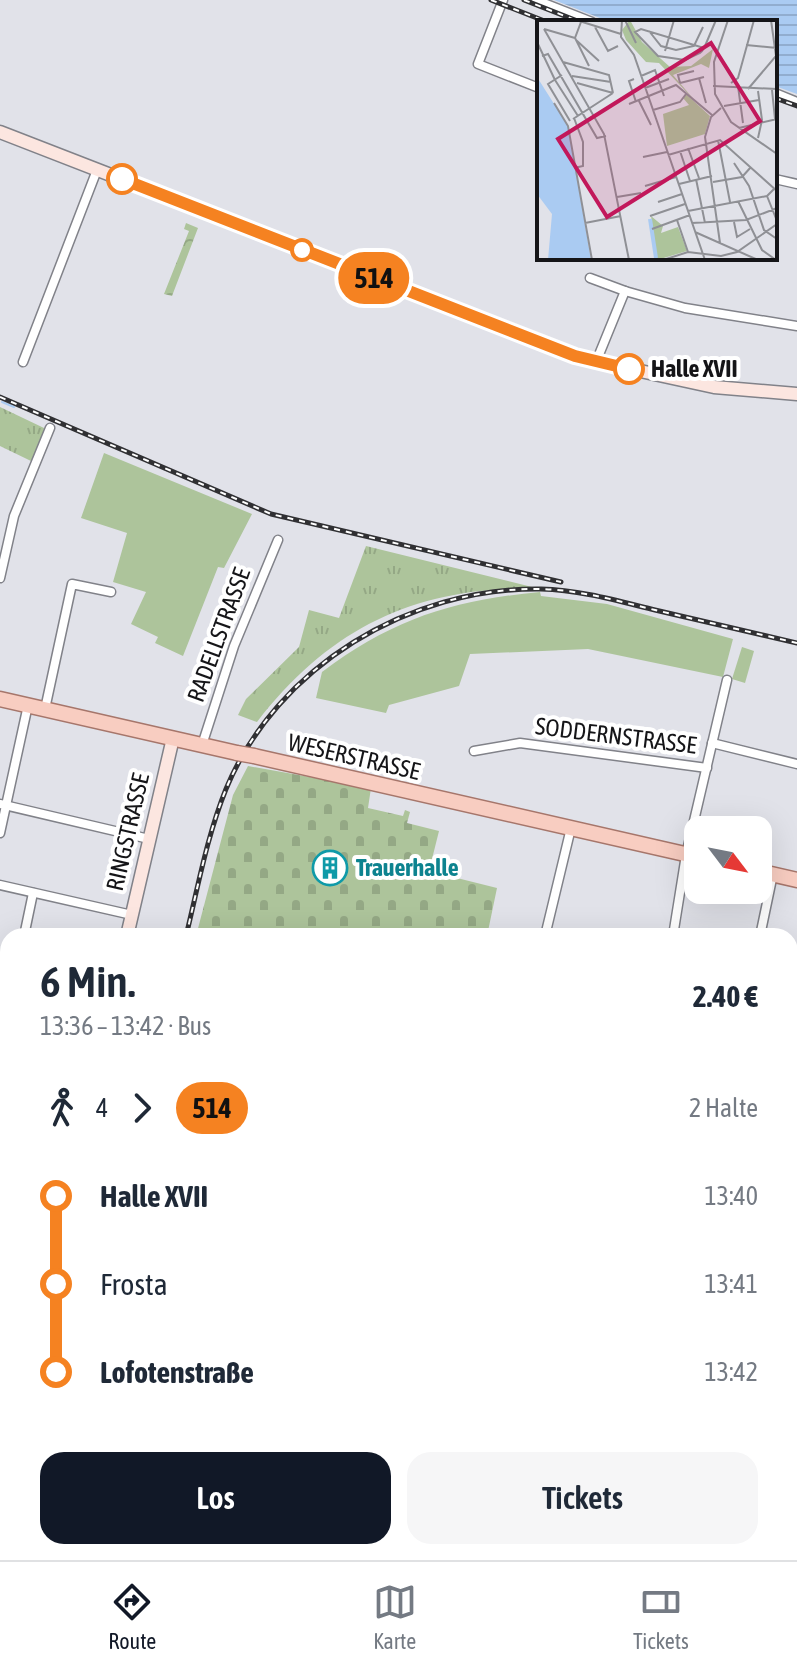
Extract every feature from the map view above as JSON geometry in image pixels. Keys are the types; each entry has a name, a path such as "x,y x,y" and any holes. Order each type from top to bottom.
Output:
{"main road":[{"name":"WESERSTRASSE","path":"0,699 684,854"},
{"path":"772,874 797,880"}],"street":[{"path":"503,0 478,64 537,87"},
{"path":"536,0 587,20"},
{"path":"777,94 797,102"},
{"path":"0,132 596,362 714,387 797,394"},
{"path":"23,362 97,170"},
{"path":"777,179 797,184"},
{"path":"590,278 685,308 797,326"},
{"path":"596,362 625,291"},
{"path":"0,578 14,516 50,428"},
{"name":"RADELLSTRASSE","path":"202,745 234,646 278,540"},
{"path":"45,709 72,584 111,592"},
{"path":"699,816 727,680"},
{"path":"0,833 3,805 28,705"},
{"name":"RINGSTRASSE","path":"129,928 173,738"},
{"name":"SODDERNSTRASSE","path":"474,751 520,743 707,768"},
{"path":"712,743 797,764"},
{"path":"3,805 149,839"},
{"path":"547,928 571,828"},
{"path":"0,885 132,915"},
{"path":"675,928 684,890"},
{"path":"26,928 33,893"},
{"path":"761,928 763,904"}],"green space":[{"path":"186,223 198,228 172,296 164,294 189,231 184,229"},
{"path":"0,407 44,428 43,440 31,461 0,446"},
{"path":"104,453 252,514 224,568 218,567 183,656 155,643 158,637 131,624 146,592 113,582 127,533 81,518"},
{"path":"366,546 536,588 452,595 379,619 346,637 315,661 257,722 238,715 246,699 299,647 309,610 339,618"},
{"path":"540,592 541,596 607,604 733,639 723,677 588,649 470,654 459,686 389,705 386,713 316,698 322,672 374,638 399,626 425,615 479,600"},
{"path":"742,647 754,651 745,683 732,679"},
{"path":"248,766 371,788 368,808 403,816 405,810 410,812 407,823 439,831 429,871 497,888 489,928 198,928 233,795"}],"water":[{"path":"554,0 797,0 797,94 777,87 777,20 605,20"}],"waterway":[{"path":"2,402 14,407"}],"railway":[{"path":"491,0 542,20"},
{"path":"524,0 575,20"},
{"path":"777,99 797,106"},
{"path":"0,397 271,514 561,582"},
{"path":"188,928 219,807 249,745 278,706 314,671 354,642 397,619 444,602 492,592 541,589 599,596 797,643"}],"bus line":[{"name":"514","path":"122,179 575,356 629,369"}],"place":[{"name":"Halle XVII","path":"629,369"},
{"name":"Trauerhalle","path":"330,868"}]}
